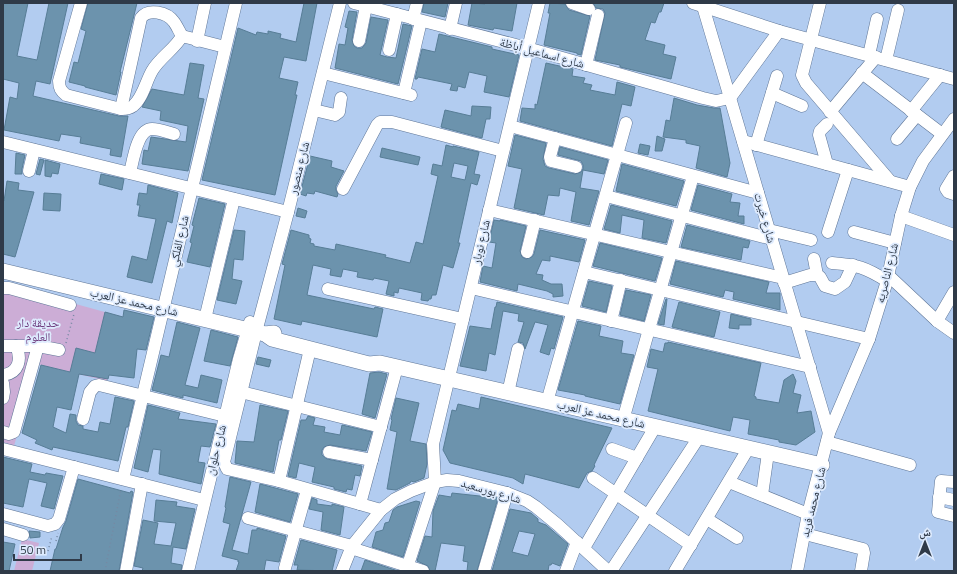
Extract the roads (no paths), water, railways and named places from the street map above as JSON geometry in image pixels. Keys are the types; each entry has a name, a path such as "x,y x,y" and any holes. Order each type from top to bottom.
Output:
{"main road":[{"name":"شارع محمد عز العرب","path":"3,271 256,332 274,333 368,355 375,358 380,363"},
{"name":"شارع محمد عز العرب","path":"256,332 272,340 369,364 380,363 822,465"}],"street":[{"path":"81,3 59,87 66,95 126,109 133,106 140,96 152,70 161,58 179,42 182,36"},
{"path":"197,40 205,3"},
{"name":"شارع الفلكي","path":"123,479 236,3"},
{"name":"شارع منصور","path":"256,332 333,3"},
{"name":"شارع منصور","path":"285,212 314,110 340,3"},
{"name":"شارع اسماعيل أباظة","path":"354,3 527,48 710,100 716,101 730,98"},
{"path":"323,73 407,94 417,20 417,3"},
{"path":"450,29 456,3"},
{"name":"شارع نوبار","path":"435,482 433,444 539,3"},
{"path":"572,3 594,12 586,65"},
{"path":"820,3 802,75 806,83 830,112 890,181"},
{"path":"699,4 779,31 954,79"},
{"name":"شارع خيرت","path":"699,4 743,141 810,367 828,437"},
{"path":"359,41 366,6"},
{"path":"830,112 862,73 877,58 898,10"},
{"path":"121,108 141,18 144,15 152,12 166,15 174,22 182,36 225,47"},
{"path":"389,50 397,14"},
{"path":"877,19 877,58"},
{"path":"730,98 779,31"},
{"path":"862,73 942,134"},
{"path":"897,139 940,75"},
{"path":"756,145 777,76"},
{"path":"772,93 802,106"},
{"path":"314,110 335,115 339,112 342,98"},
{"name":"شارع الناصريه","path":"828,437 869,339 887,278 901,216 910,187 923,161 954,119"},
{"path":"342,189 380,122 392,122 503,151"},
{"path":"547,402 626,123"},
{"path":"827,124 820,131 819,135 827,164"},
{"path":"510,126 758,193"},
{"path":"130,173 139,139 145,131 154,129 174,134"},
{"path":"555,138 550,157 551,161 576,167"},
{"path":"743,141 910,187"},
{"path":"3,142 285,212"},
{"path":"28,171 34,150"},
{"path":"828,232 848,170"},
{"path":"623,420 693,176"},
{"path":"954,176 946,189 948,192 954,194"},
{"path":"606,196 682,216 771,235 811,240"},
{"path":"205,319 234,199"},
{"path":"489,210 784,280 810,275 818,276"},
{"path":"901,216 954,235"},
{"path":"527,252 535,220"},
{"path":"854,232 895,243"},
{"path":"814,259 818,276 825,286 830,288 838,288 845,282 853,265"},
{"path":"832,263 853,265 871,270 887,278 937,321 954,333"},
{"path":"584,272 869,339"},
{"path":"611,321 621,280"},
{"path":"3,288 9,288 72,308"},
{"path":"471,288 810,367"},
{"path":"328,289 463,319"},
{"path":"937,321 953,297"},
{"path":"256,332 224,462 227,469 381,510"},
{"name":"شارع حلوان","path":"188,571 238,359 256,332"},
{"path":"3,432 10,434 14,432 38,346"},
{"path":"7,348 38,346 59,350"},
{"path":"3,376 14,371 19,364 20,355 7,348"},
{"path":"279,482 310,349"},
{"path":"508,393 518,349"},
{"path":"19,364 32,366"},
{"path":"360,504 397,368"},
{"path":"3,383 3,398"},
{"path":"83,419 90,392 94,386 99,385 224,416"},
{"path":"241,392 381,427"},
{"path":"566,571 580,545 616,493 655,427"},
{"path":"610,571 699,437"},
{"path":"828,437 910,465"},
{"name":"شارع محمد فريد","path":"797,571 808,514 822,465 828,437"},
{"path":"3,449 204,500"},
{"path":"675,571 748,449"},
{"path":"612,450 637,458"},
{"path":"329,452 372,460"},
{"path":"762,495 768,453"},
{"path":"3,514 48,526 55,524 59,518 74,467"},
{"path":"593,478 691,545"},
{"name":"شارع بورسعيد","path":"342,571 352,547 381,510 395,499 411,491 435,482 447,480 459,481 517,496 536,507 610,571"},
{"path":"954,482 941,480 938,513 954,516"},
{"path":"407,568 435,482"},
{"path":"729,482 808,514"},
{"path":"126,571 142,484"},
{"path":"285,568 307,490"},
{"path":"484,571 507,493"},
{"path":"939,497 954,500"},
{"path":"248,518 352,547 407,568 423,571"},
{"path":"707,518 737,538"},
{"path":"3,529 23,535"},
{"path":"804,534 863,549 864,553 861,571"}],"park label":[{"name":"حديقة دار العلوم","path":"38,330"}]}
